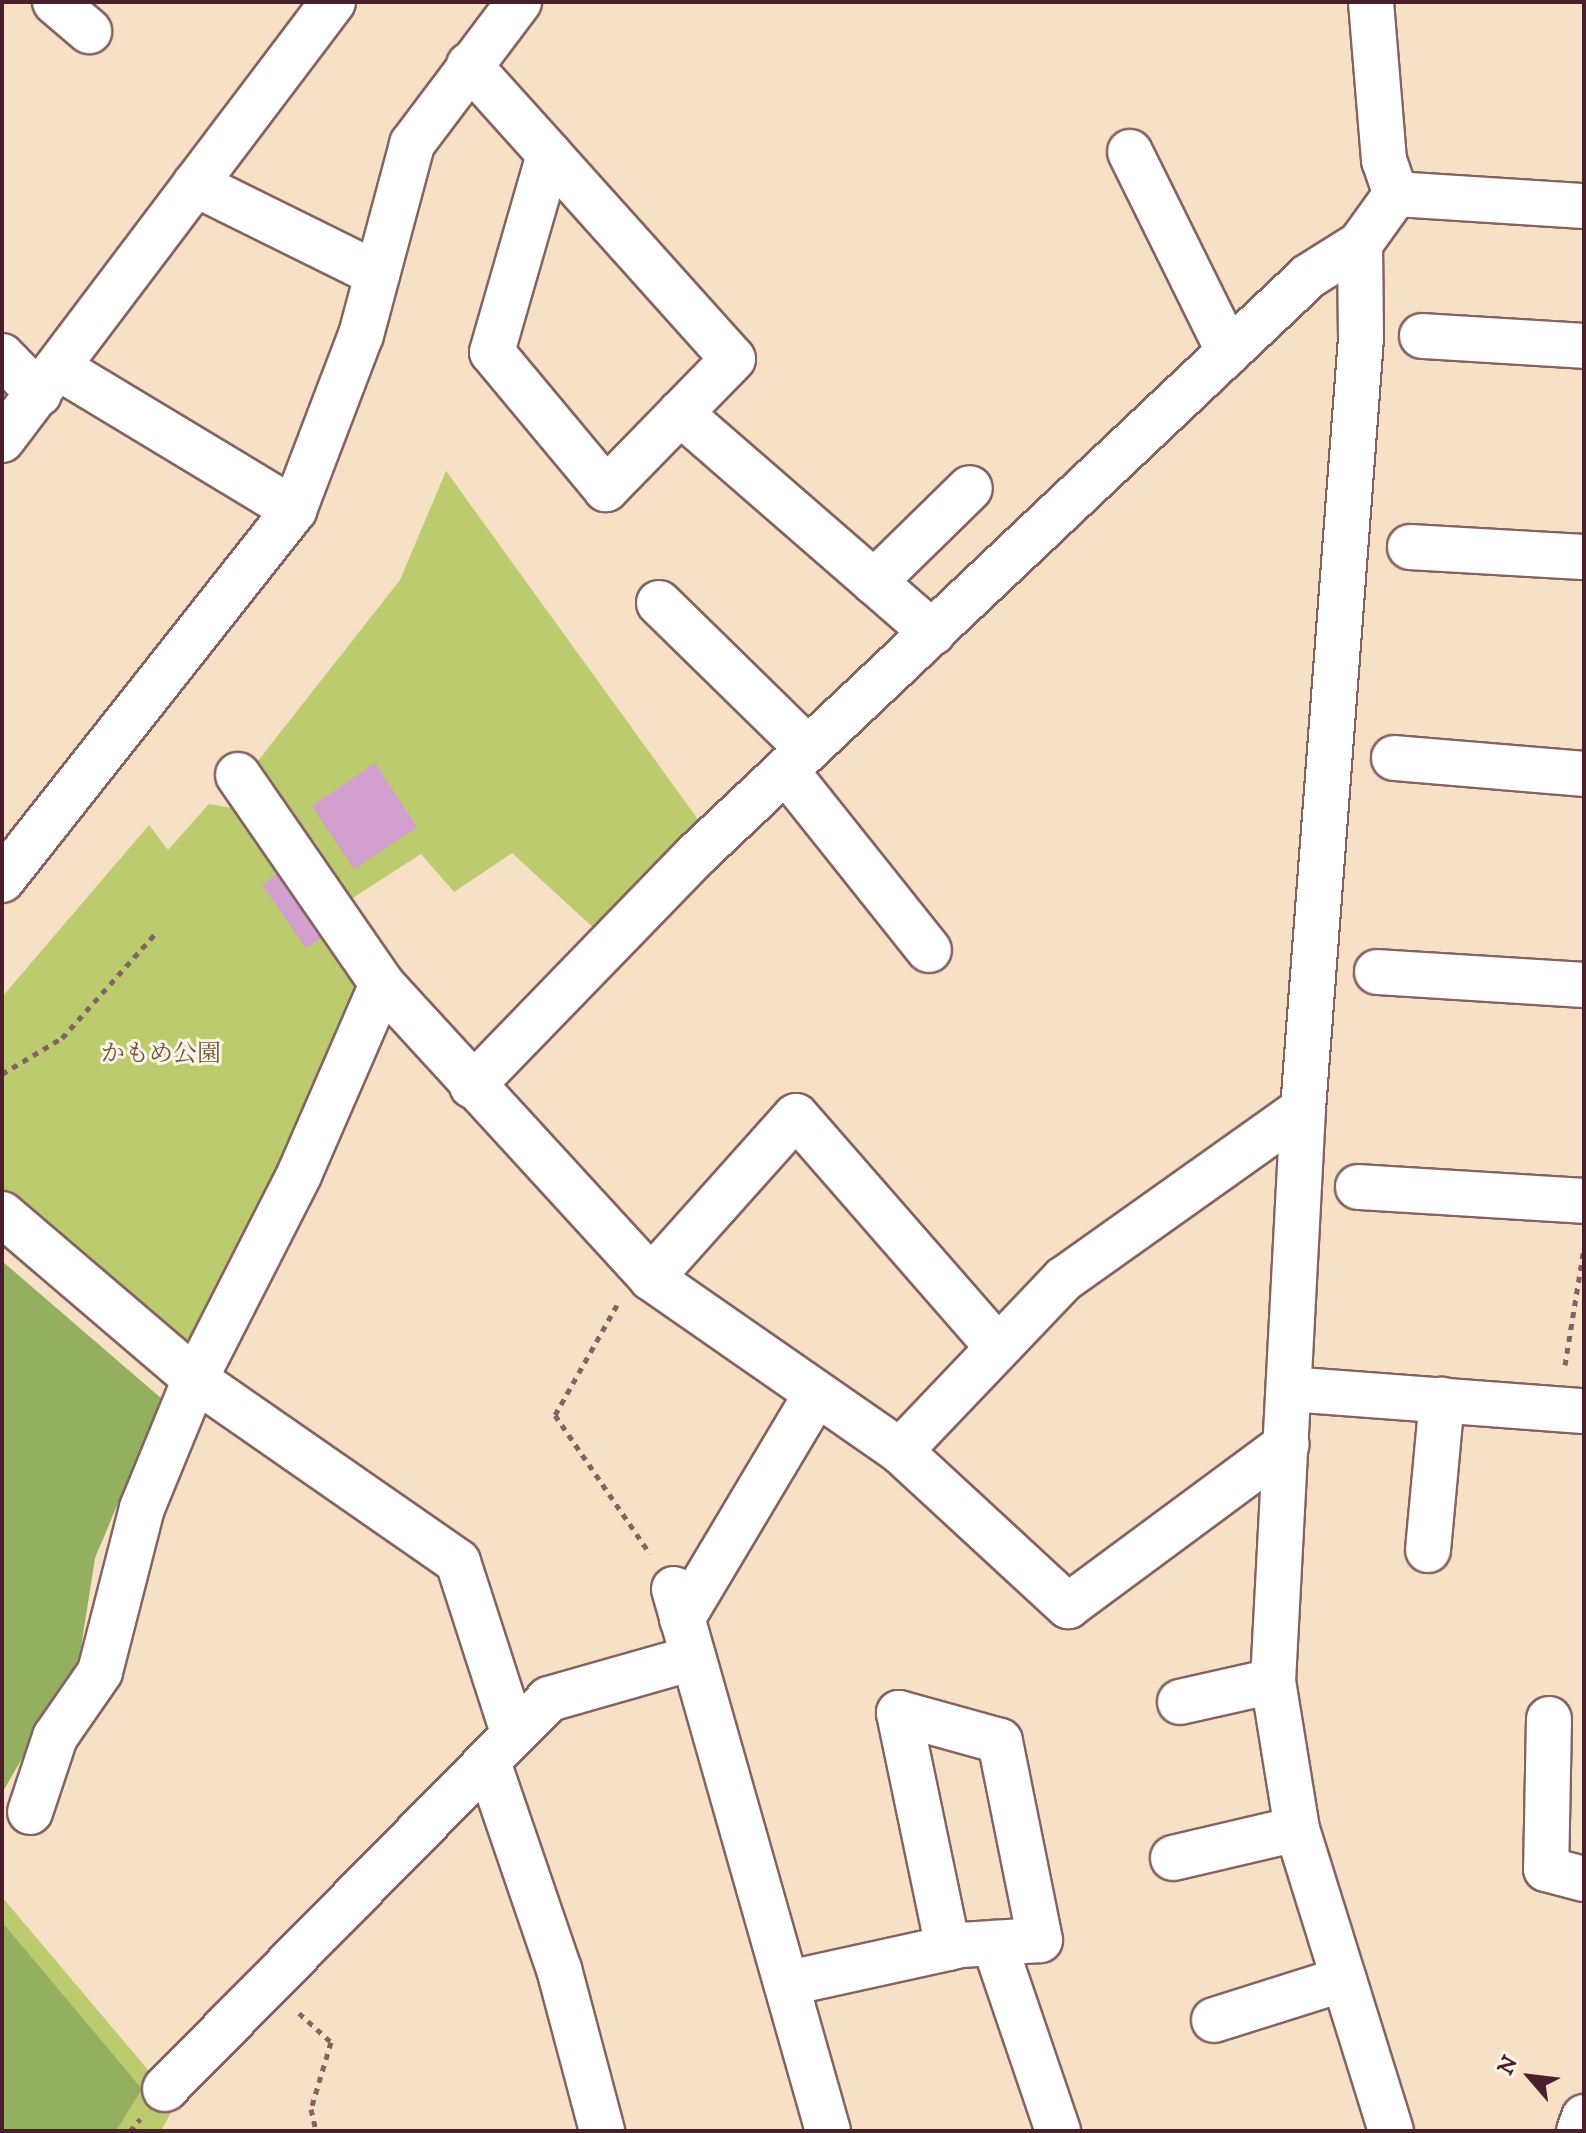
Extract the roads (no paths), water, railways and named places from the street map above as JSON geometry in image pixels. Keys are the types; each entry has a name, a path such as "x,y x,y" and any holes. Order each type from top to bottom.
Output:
{"street":[{"path":"55,2 89,31"},
{"path":"2,440 333,2"},
{"path":"2,880 294,510 377,274 412,144 519,2"},
{"path":"1371,2 1384,160 1396,194"},
{"path":"469,65 549,154 733,359 606,489 492,352 549,154"},
{"path":"1130,152 1229,352"},
{"path":"195,184 377,274"},
{"path":"1396,194 1584,206"},
{"path":"472,1086 797,760 1309,276 1360,244 1396,194"},
{"path":"1360,244 1361,338 1303,1109 1273,1681 1297,1829 1391,2131"},
{"path":"1422,336 1584,346"},
{"path":"2,356 294,510"},
{"path":"680,413 933,633"},
{"path":"874,582 970,488"},
{"path":"1410,547 1584,557"},
{"path":"659,603 797,760 929,950"},
{"path":"1394,758 1584,774"},
{"path":"238,775 382,984 644,1272 815,1396 900,1451 1068,1606 1287,1444"},
{"path":"1377,972 1584,985"},
{"path":"30,1812 55,1737 100,1672 147,1493 195,1379 299,1175 382,984"},
{"path":"900,1451 996,1345 1064,1279 1303,1109"},
{"path":"644,1272 796,1116 996,1345"},
{"path":"1358,1187 1584,1201"},
{"path":"2,1214 195,1379 458,1562 501,1748 602,2131"},
{"path":"1289,1389 1571,1410"},
{"path":"165,2089 264,1985 549,1699 683,1622 815,1396"},
{"path":"1428,1550 1442,1400"},
{"path":"683,1622 789,1983 828,2131"},
{"path":"1180,1702 1273,1681"},
{"path":"789,1983 948,1948 1040,1940 1000,1741 899,1713 948,1948"},
{"path":"1549,1719 1546,1869 1584,1879"},
{"path":"1173,1858 1297,1829"},
{"path":"994,1943 1058,2131"},
{"path":"1214,2020 1344,1979"},
{"path":"1579,2131 1584,2117"}],"park label":[{"name":"かもめ公園","path":"161,1055"}]}
